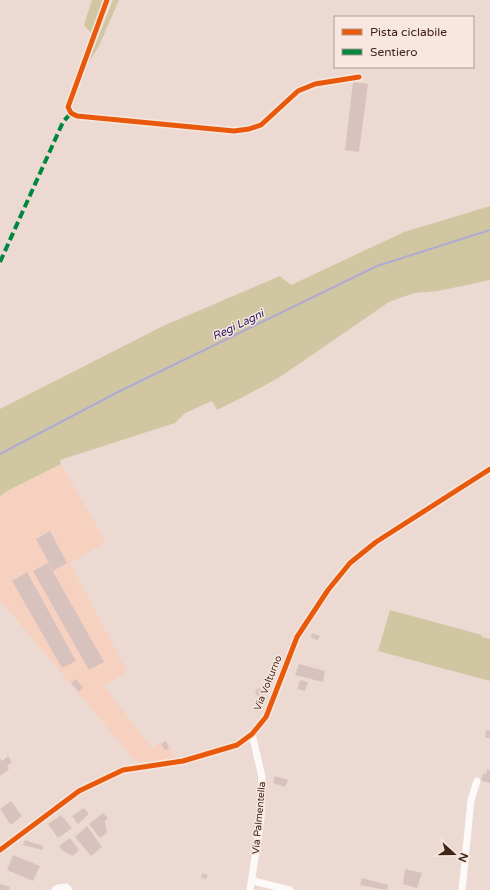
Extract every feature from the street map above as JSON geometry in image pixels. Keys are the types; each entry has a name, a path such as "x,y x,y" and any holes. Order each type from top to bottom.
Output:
{"street":[{"path":"107,0 68,107 71,113 77,116 234,131 261,125 298,91 316,84 360,77"},
{"name":"Via Volturno","path":"0,850 79,791 123,770 183,761 237,745 252,734 266,717 297,637 328,590 350,563 376,542 490,469"},
{"name":"Via Palmentella","path":"250,890 261,818 262,777 252,734"},
{"path":"462,890 471,800 477,781"},
{"path":"252,879 258,882 290,890"},
{"path":"55,890 66,887 69,890"}],"shaded area":[{"path":"92,0 103,0 91,33 84,25"},
{"path":"113,0 119,0 99,46 88,63"},
{"path":"490,206 490,280 438,291 414,293 389,302 280,377 217,410 212,401 185,413 175,423 60,460 61,464 0,496 0,409 163,326 280,276 291,285 404,232"},
{"path":"61,464 106,542 70,563 127,671 104,686 152,748 166,740 176,758 137,763 0,600 0,496"},
{"path":"390,610 482,635 482,637 490,639 490,681 378,651"}],"building":[{"path":"353,82 368,84 359,152 345,150"},
{"path":"50,531 67,563 53,571 36,539"},
{"path":"48,563 104,662 89,670 33,571"},
{"path":"27,572 76,661 62,668 12,581"},
{"path":"312,633 320,636 318,640 311,638"},
{"path":"299,664 325,671 323,682 295,675"},
{"path":"76,679 83,687 79,692 71,683"},
{"path":"300,680 308,682 305,691 297,689"},
{"path":"260,688 263,693 257,696 255,691"},
{"path":"486,730 490,731 490,738 485,738"},
{"path":"166,741 169,748 165,750 161,744"},
{"path":"8,756 12,762 7,766 9,769 0,776 0,758 2,761"},
{"path":"487,769 490,770 490,783 481,781 483,773 486,774"},
{"path":"275,776 288,780 285,787 273,783"},
{"path":"11,801 22,816 11,825 0,809"},
{"path":"84,808 89,814 78,824 72,816"},
{"path":"103,813 108,818 105,821 107,833 100,838 89,824"},
{"path":"61,815 72,828 58,838 48,824"},
{"path":"87,826 102,847 91,856 75,837"},
{"path":"70,838 79,850 73,856 63,851 59,846"},
{"path":"25,840 43,846 43,850 23,845"},
{"path":"13,855 40,866 33,881 7,870"},
{"path":"405,869 422,873 417,888 403,884"},
{"path":"202,873 208,875 206,879 201,878"},
{"path":"362,878 388,885 387,890 360,885"},
{"path":"0,884 10,887 9,890 0,890"}],"waterway":[{"name":"Regi Lagni","path":"0,454 118,392 377,266 490,230"}],"marked path":[{"path":"0,262 63,122 71,113"}],"cycle path":[{"path":"107,0 68,107 71,113 77,116 234,131 249,129 261,125 298,91 315,84 359,77"},
{"path":"0,850 79,791 123,770 183,761 237,745 252,734 266,717 297,637 328,590 350,563 376,542 490,469"}]}
